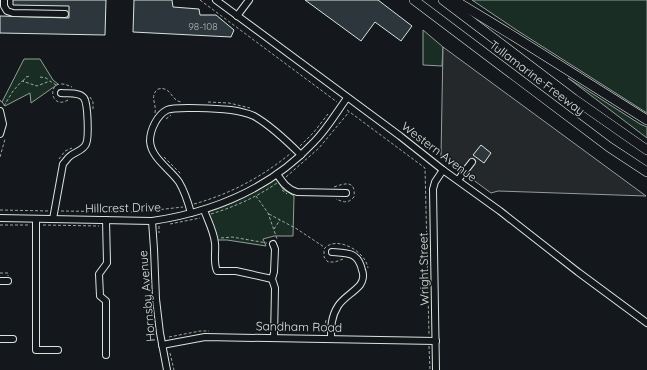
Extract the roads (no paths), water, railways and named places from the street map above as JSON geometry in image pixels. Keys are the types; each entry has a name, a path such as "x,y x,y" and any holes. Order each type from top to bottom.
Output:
{"highway":[{"name":"Tullamarine Freeway","path":"414,0 584,128 647,172"},
{"name":"Tullamarine Freeway","path":"443,0 574,100 647,150"},
{"path":"454,0 647,120"}],"street":[{"path":"4,0 6,11 65,14"},
{"name":"Western Avenue","path":"216,0 400,136 647,323"},
{"path":"237,16 249,0"},
{"path":"53,219 63,164 68,158 86,145 87,139 87,105 84,97 78,94 61,94"},
{"name":"Hillcrest Drive","path":"0,218 152,221 204,210 240,196 259,186 301,155 324,131 347,98"},
{"path":"190,213 186,196 180,184 153,152 151,146 150,140 153,127 158,118 168,110 179,108 230,110 247,113 255,117 283,138 293,152 301,155"},
{"path":"0,134 2,109"},
{"path":"458,180 472,162"},
{"name":"Wright Street","path":"436,370 432,341 433,189 434,182 443,170"},
{"path":"276,174 284,186 297,192 346,193"},
{"path":"204,210 214,238 215,267 217,271 236,271 272,279"},
{"path":"36,219 36,350 58,350"},
{"path":"106,220 107,263 99,274 100,296 106,301 106,355"},
{"name":"Hornsby Avenue","path":"152,221 156,300 165,344 167,370"},
{"path":"273,244 275,249 274,272 272,279 275,288 274,338"},
{"path":"330,339 331,325 337,307 360,284 363,273 361,264 355,256 346,253 332,252"},
{"path":"0,281 8,281"},
{"name":"Sandham Road","path":"165,344 205,337 432,341"},
{"path":"0,338 13,339"}]}
